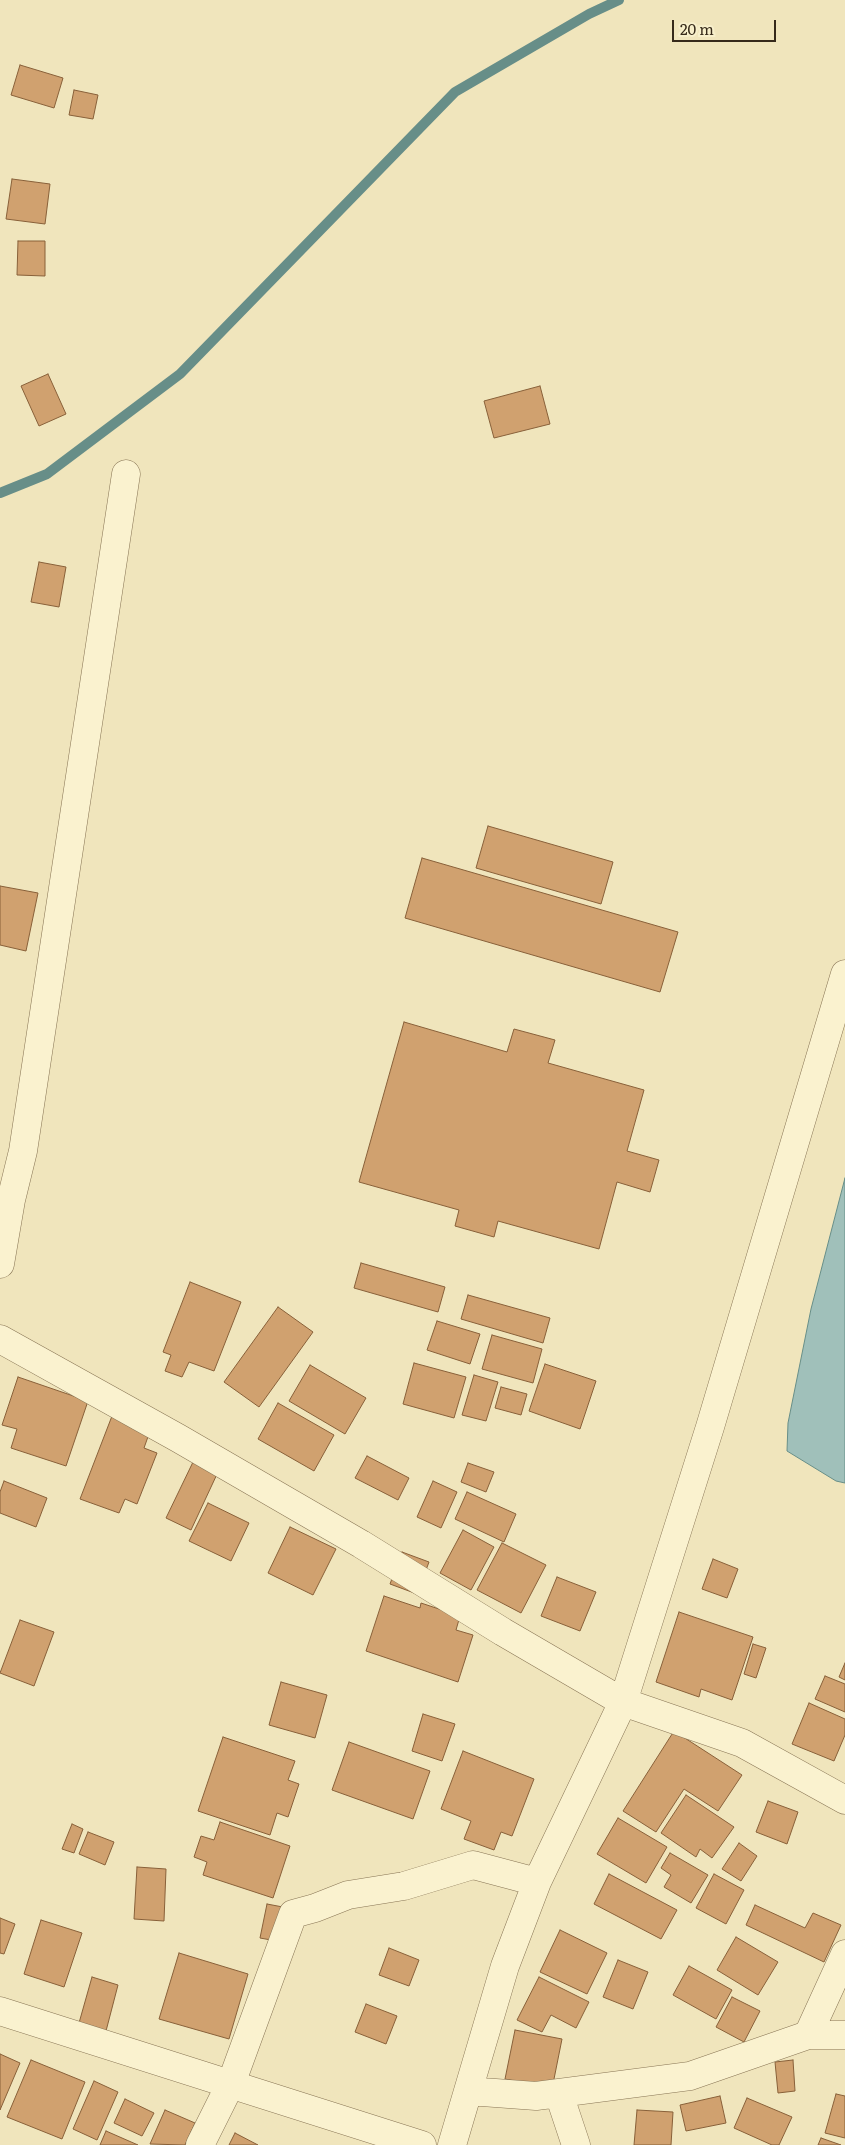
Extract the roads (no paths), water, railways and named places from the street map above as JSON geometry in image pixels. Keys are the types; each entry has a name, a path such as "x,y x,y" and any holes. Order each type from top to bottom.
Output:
{"street":[{"path":"0,1264 23,1151 126,474"},
{"path":"452,2145 505,1966 537,1882 623,1702 710,1427 845,974"},
{"path":"0,1339 170,1433 362,1544 503,1632 623,1702 742,1743 845,1800"},
{"path":"200,2145 232,2081 293,1914 315,1908 348,1895 404,1886 473,1865 537,1882"},
{"path":"808,2035 845,1954"},
{"path":"0,2011 422,2145"},
{"path":"468,2091 536,2096 690,2076 808,2035 845,2036"},
{"path":"559,2094 576,2145"}],"water":[{"path":"845,1178 845,1483 836,1481 787,1451 788,1423 811,1309"}],"waterway":[{"path":"0,493 47,474 180,374 455,92 589,14 619,0"}]}
